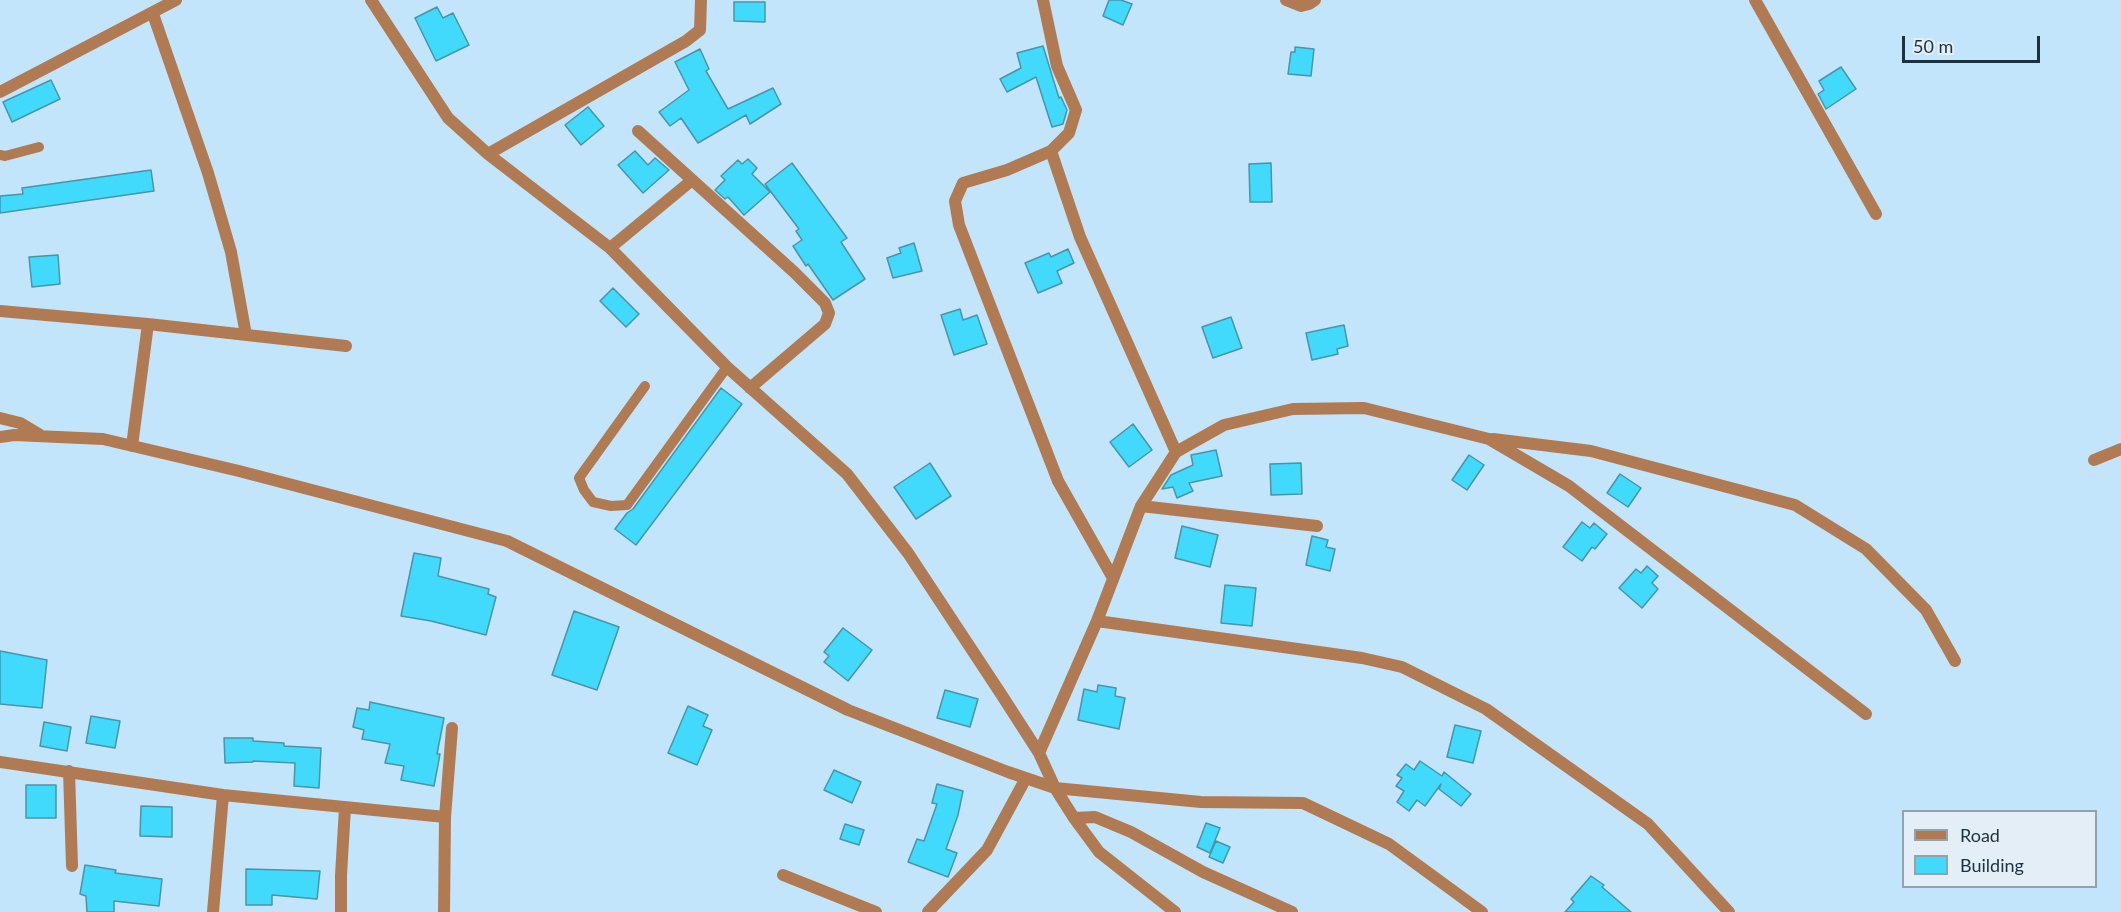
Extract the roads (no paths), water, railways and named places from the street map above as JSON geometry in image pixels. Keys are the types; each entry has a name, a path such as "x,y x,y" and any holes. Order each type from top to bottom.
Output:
{"street":[{"path":"0,92 176,0"},
{"path":"371,0 448,118 488,154 610,248 727,367 847,474 908,553 1039,753 1055,788 1074,818 1099,852 1175,912"},
{"path":"488,154 686,41 700,30 701,0"},
{"path":"1043,0 1057,66 1076,110 1069,133 1051,151 1007,170 963,183 955,201 958,225 1058,481 1113,578"},
{"path":"1286,0 1301,6 1315,0"},
{"path":"1755,0 1876,214"},
{"path":"153,14 208,173 231,252 246,335"},
{"path":"638,131 794,272 825,303 829,313 825,324 750,387"},
{"path":"1051,151 1080,237 1176,453"},
{"path":"610,248 691,181"},
{"path":"0,311 148,324 346,346"},
{"path":"132,446 148,324"},
{"path":"1039,753 1097,621 1141,506 1176,453 1224,424 1293,409 1364,408 1489,439 1591,451 1795,505 1866,549 1926,610 1955,661"},
{"path":"0,418 20,423 43,436"},
{"path":"0,437 14,435 103,440 239,471 507,541 848,710 1055,788 1201,802 1303,803 1389,844 1482,912"},
{"path":"1489,439 1569,486 1866,714"},
{"path":"2094,460 2121,449"},
{"path":"1141,506 1317,526"},
{"path":"1097,621 1362,658 1402,667 1486,709 1648,824 1729,912"},
{"path":"444,912 445,817 452,728"},
{"path":"0,762 223,795 445,817"},
{"path":"69,771 72,866"},
{"path":"928,912 987,850 1026,778"},
{"path":"213,912 223,795"},
{"path":"341,912 345,808"},
{"path":"1074,818 1095,817 1131,832 1203,872 1292,912"},
{"path":"783,875 876,912"}],"lane":[{"path":"0,155 5,156 39,147"},
{"path":"645,386 579,478 593,502 611,506 627,505 727,367"}]}
